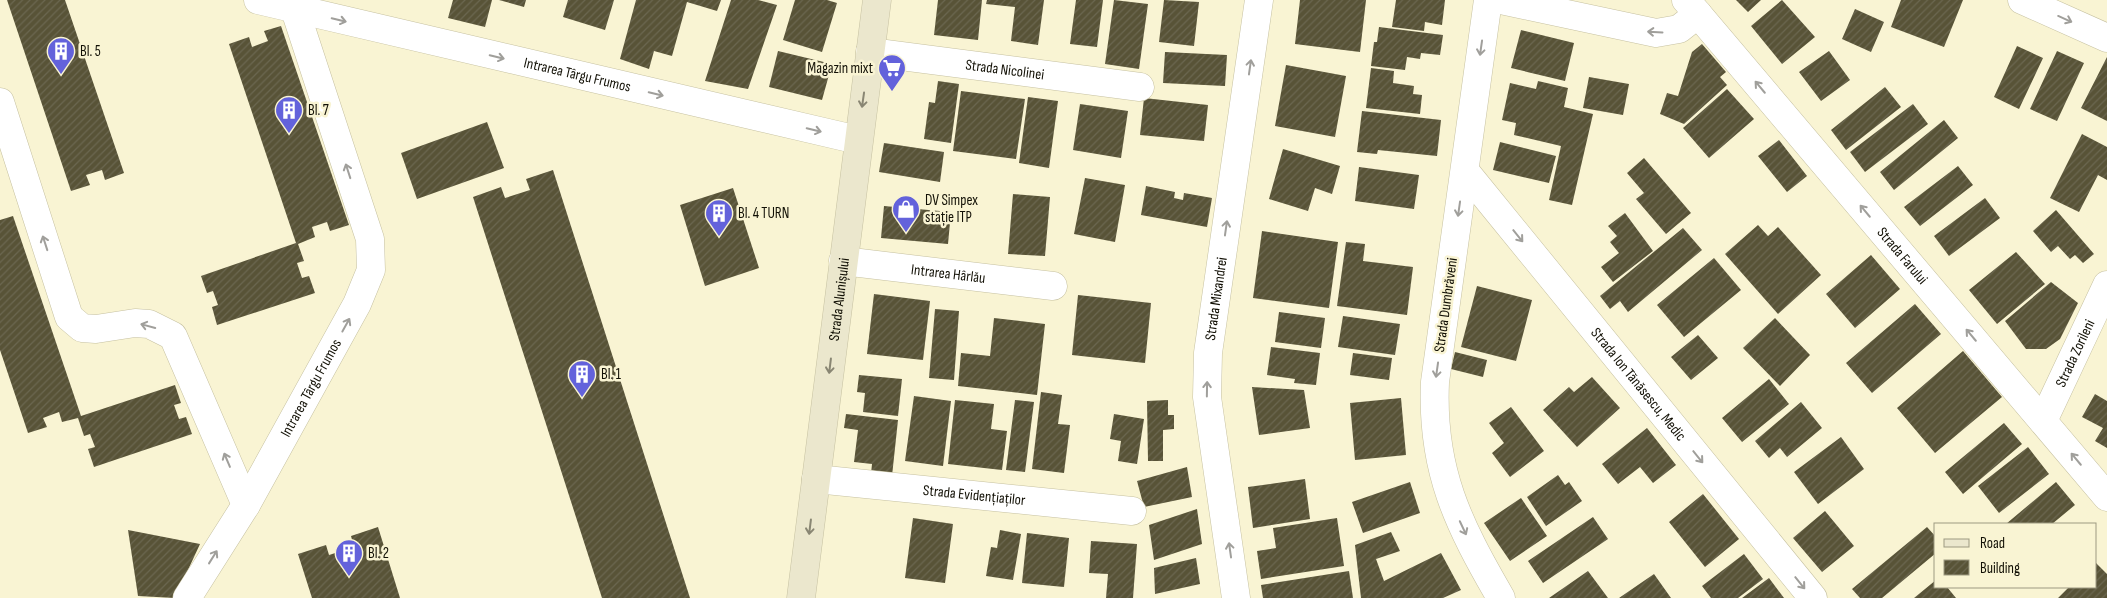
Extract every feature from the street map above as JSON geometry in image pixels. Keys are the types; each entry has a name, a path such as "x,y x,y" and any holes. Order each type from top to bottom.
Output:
{"street":[{"name":"Intrarea Târgu Frumos","path":"258,0 858,140"},
{"name":"Strada Alunișului","path":"801,598 877,0"},
{"name":"Strada Mixandrei","path":"1236,598 1207,397 1208,353 1260,0"},
{"name":"Strada Dumbrăveni","path":"1488,0 1435,382 1435,428 1440,462 1450,498 1471,544 1501,598"},
{"name":"Strada Farului","path":"1501,0 1656,33 1679,28 1692,7 2107,497"},
{"path":"2022,0 2107,38"},
{"name":"Intrarea Târgu Frumos","path":"187,598 246,505 357,304 372,270 370,239 295,10"},
{"name":"Strada Nicolinei","path":"870,52 1140,87"},
{"path":"0,102 69,317 82,328 96,329 135,323 149,324 173,336 246,505"},
{"name":"Strada Ion Tănăsescu, Medic","path":"1465,171 1813,598"},
{"name":"Intrarea Hârlău","path":"844,261 1052,286"},
{"name":"Strada Zorileni","path":"2043,421 2107,285"},
{"name":"Strada Evidențiaților","path":"816,479 1132,511"}],"building":[{"name":"Bl. 5","path":"7,0 65,0 124,173 105,180 102,170 86,175 90,185 71,191"},
{"path":"453,0 492,0 485,27 448,18"},
{"path":"499,0 526,0 524,7"},
{"path":"568,0 614,0 605,30 563,17"},
{"path":"636,0 721,0 717,11 687,2 672,56 654,51 649,69 620,59"},
{"path":"731,0 758,0 777,5 748,89 705,81"},
{"path":"795,0 827,0 837,3 822,52 783,40"},
{"path":"938,0 982,0 978,40 934,35"},
{"path":"987,0 1044,0 1038,45 1011,41 1015,7 986,4"},
{"path":"1076,0 1103,0 1097,47 1070,44"},
{"path":"1114,0 1148,4 1139,69 1105,64"},
{"path":"1164,0 1199,2 1194,46 1159,42"},
{"path":"1300,0 1366,0 1360,52 1295,44"},
{"path":"1396,0 1445,0 1442,25 1425,22 1424,31 1392,27"},
{"path":"1736,0 1761,0 1748,12"},
{"path":"1782,0 1815,37 1782,64 1751,26"},
{"path":"1901,0 1963,0 1944,47 1891,27"},
{"path":"1855,9 1884,22 1871,52 1842,39"},
{"name":"Bl. 7","path":"281,26 349,225 330,231 327,222 312,227 315,237 298,244 304,261 297,263 302,278 309,276 315,293 217,325 212,307 218,305 213,291 207,293 201,276 296,243 229,44 249,37 252,47 268,41 264,31"},
{"path":"1379,27 1443,35 1440,55 1421,53 1420,59 1407,57 1405,70 1371,66 1374,42 1377,42"},
{"path":"1521,30 1574,43 1565,81 1511,68"},
{"path":"1702,44 1726,72 1720,77 1727,85 1684,124 1660,114 1667,93 1678,96 1692,52"},
{"path":"2017,46 2043,58 2019,109 1994,97"},
{"path":"778,51 832,64 822,100 769,87"},
{"path":"1829,51 1850,80 1821,101 1799,72"},
{"path":"2057,51 2084,63 2057,121 2030,109"},
{"path":"1165,52 1227,55 1225,86 1163,83"},
{"path":"2107,57 2107,121 2081,108"},
{"path":"1286,65 1346,76 1335,137 1275,126"},
{"path":"1371,68 1394,71 1393,83 1414,86 1413,94 1422,95 1420,114 1366,108"},
{"path":"1589,77 1629,84 1623,115 1583,108"},
{"path":"938,81 959,84 951,143 924,139 929,102 935,103"},
{"path":"1538,81 1568,88 1564,107 1593,114 1572,205 1549,200 1561,146 1514,135 1516,123 1502,120 1510,83 1536,89"},
{"path":"1885,87 1901,107 1846,150 1831,130"},
{"path":"1727,89 1754,119 1709,158 1683,128"},
{"path":"961,91 1025,99 1016,159 953,151"},
{"path":"1028,97 1058,101 1049,168 1019,163"},
{"path":"1144,98 1208,105 1204,141 1140,135"},
{"path":"1080,104 1128,111 1121,158 1073,150"},
{"path":"1913,104 1928,124 1865,172 1850,152"},
{"path":"1362,111 1441,120 1437,156 1378,150 1377,154 1357,152"},
{"path":"1944,120 1958,138 1894,190 1880,172"},
{"path":"487,122 504,168 417,199 401,153"},
{"path":"2082,134 2107,147 2107,180 2098,175 2079,212 2050,198"},
{"path":"1779,140 1807,176 1787,192 1758,156"},
{"path":"1500,142 1556,156 1549,183 1493,170"},
{"path":"884,143 944,152 940,182 879,172"},
{"path":"1283,149 1340,166 1332,194 1315,188 1308,211 1269,199"},
{"path":"1644,158 1691,213 1666,234 1636,199 1644,193 1627,173"},
{"path":"1958,166 1973,185 1920,226 1904,207"},
{"path":"1359,167 1419,175 1414,209 1355,201"},
{"name":"Bl. 1","path":"553,170 690,598 602,598 473,197 501,187 505,198 530,190 526,179"},
{"path":"1085,178 1125,185 1115,242 1074,234"},
{"path":"1146,186 1175,192 1174,198 1183,200 1184,193 1212,198 1207,227 1141,215"},
{"name":"Bl. 4 TURN","path":"733,188 759,268 705,286 680,205"},
{"path":"1013,194 1050,197 1045,256 1008,254"},
{"path":"1985,198 2000,218 1949,256 1934,236"},
{"path":"884,206 951,212 948,244 881,238"},
{"path":"2056,210 2094,254 2083,263 2075,255 2070,259 2058,246 2051,252 2033,231"},
{"path":"1625,213 1653,251 1613,282 1601,267 1619,253 1610,242 1617,236 1608,226"},
{"path":"13,216 81,416 175,385 181,403 174,405 179,419 186,417 192,434 94,467 88,449 95,447 90,434 84,436 78,418 62,422 59,412 43,418 47,427 28,433 0,350 0,220"},
{"path":"1758,225 1768,236 1778,227 1821,275 1778,314 1725,254"},
{"path":"1683,228 1702,250 1628,312 1620,301 1610,309 1600,296"},
{"path":"1262,231 1338,242 1329,308 1253,298"},
{"path":"1346,242 1365,244 1363,261 1413,267 1407,315 1337,306"},
{"path":"2016,252 2045,284 1997,324 1969,290"},
{"path":"1871,255 1900,289 1855,328 1826,294"},
{"path":"1714,258 1741,290 1684,337 1657,305"},
{"path":"2051,282 2078,303 2060,339 2046,349 2026,349 2005,321"},
{"path":"1477,286 1532,300 1516,361 1461,347"},
{"path":"874,294 930,301 923,360 867,354"},
{"path":"1078,295 1151,303 1145,363 1072,355"},
{"path":"1915,304 1941,334 1872,393 1846,363"},
{"path":"935,309 959,311 954,380 929,378"},
{"path":"1279,312 1325,318 1321,348 1275,342"},
{"path":"1343,316 1400,324 1395,355 1338,347"},
{"path":"994,318 1045,324 1037,395 958,386 961,353 990,356"},
{"path":"1775,318 1810,355 1780,386 1743,348"},
{"path":"1698,335 1718,358 1691,380 1671,357"},
{"path":"1271,347 1320,353 1316,385 1294,383 1295,379 1267,375"},
{"path":"1963,351 2002,397 1935,453 1897,408"},
{"path":"1455,352 1487,360 1483,377 1451,369"},
{"path":"1353,353 1392,358 1389,380 1350,375"},
{"path":"859,375 902,379 898,416 863,412 865,393 857,392"},
{"path":"1592,377 1620,408 1577,447 1543,410 1569,387 1574,392"},
{"path":"1769,379 1789,404 1742,442 1722,418"},
{"path":"1252,387 1304,390 1310,428 1259,435"},
{"path":"1041,392 1062,395 1058,424 1070,425 1064,473 1032,469"},
{"path":"2095,394 2107,401 2107,448 2095,441 2103,428 2082,417"},
{"path":"914,396 951,401 943,466 905,461"},
{"path":"1401,398 1406,455 1355,460 1350,403"},
{"path":"955,400 994,404 991,429 1007,431 1002,470 948,464"},
{"path":"1015,400 1034,402 1025,472 1006,470"},
{"path":"1168,400 1168,415 1174,415 1174,429 1163,430 1163,461 1148,461 1147,401"},
{"path":"1801,402 1822,428 1787,457 1780,448 1769,458 1755,441"},
{"path":"1511,407 1544,451 1510,477 1492,453 1504,443 1489,423"},
{"path":"846,414 898,420 892,476 871,474 872,464 854,462 858,430 844,428"},
{"path":"1114,414 1144,419 1137,464 1118,461 1121,441 1110,439"},
{"path":"2004,423 2022,444 1963,494 1945,472"},
{"path":"1647,428 1676,465 1653,483 1640,467 1618,484 1602,464"},
{"path":"1841,437 1864,469 1818,504 1794,472"},
{"path":"2028,447 2049,474 1999,513 1978,486"},
{"path":"1187,467 1192,497 1144,507 1137,481"},
{"path":"1558,475 1565,485 1569,482 1582,501 1546,526 1527,497"},
{"path":"1305,479 1310,519 1253,528 1248,487"},
{"path":"1410,482 1420,513 1363,533 1352,502"},
{"path":"2056,482 2075,505 2053,523 2007,523"},
{"path":"1703,494 1739,539 1705,567 1669,522"},
{"path":"1521,498 1547,536 1510,561 1484,523"},
{"path":"1197,509 1202,544 1154,560 1149,525"},
{"path":"1825,511 1854,546 1822,572 1793,538"},
{"path":"1593,517 1608,539 1543,583 1528,561"},
{"path":"913,518 953,524 945,583 905,578"},
{"path":"1337,518 1344,566 1261,579 1257,551 1276,548 1273,528"},
{"name":"Bl. 2","path":"378,527 400,598 312,598 298,554 326,545 329,555 354,547 351,536"},
{"path":"1927,527 1934,535 1934,555 1882,598 1860,598 1852,589"},
{"path":"128,530 200,544 175,598 138,596"},
{"path":"1000,530 1021,534 1013,580 986,576 991,547 997,548"},
{"path":"1391,532 1400,551 1376,559 1384,581 1441,553 1461,590 1443,598 1361,598 1355,545"},
{"path":"1027,533 1069,538 1064,587 1022,583"},
{"path":"1091,541 1137,544 1133,598 1106,598 1108,574 1089,573"},
{"path":"1744,554 1763,579 1738,598 1711,598 1702,586"},
{"path":"1196,558 1200,584 1155,594 1154,568"},
{"path":"2097,564 2107,574 2107,598 2058,598 2068,588 2097,588"},
{"path":"1349,571 1353,598 1263,598 1261,585"},
{"path":"1588,571 1608,598 1549,598"},
{"path":"1654,574 1671,598 1619,598"},
{"path":"1769,578 1784,598 1742,598"},
{"path":"1934,582 1934,588 1948,588 1956,598 1914,598"}],"place":[{"name":"Bl. 5","path":"61,75"},
{"name":"Magazin mixt","path":"892,92"},
{"name":"Bl. 7","path":"289,134"},
{"name":"DV Simpex stație ITP","path":"906,233"},
{"name":"Bl. 4 TURN","path":"719,237"},
{"name":"Bl. 1","path":"582,398"},
{"name":"Bl. 2","path":"349,577"}]}
